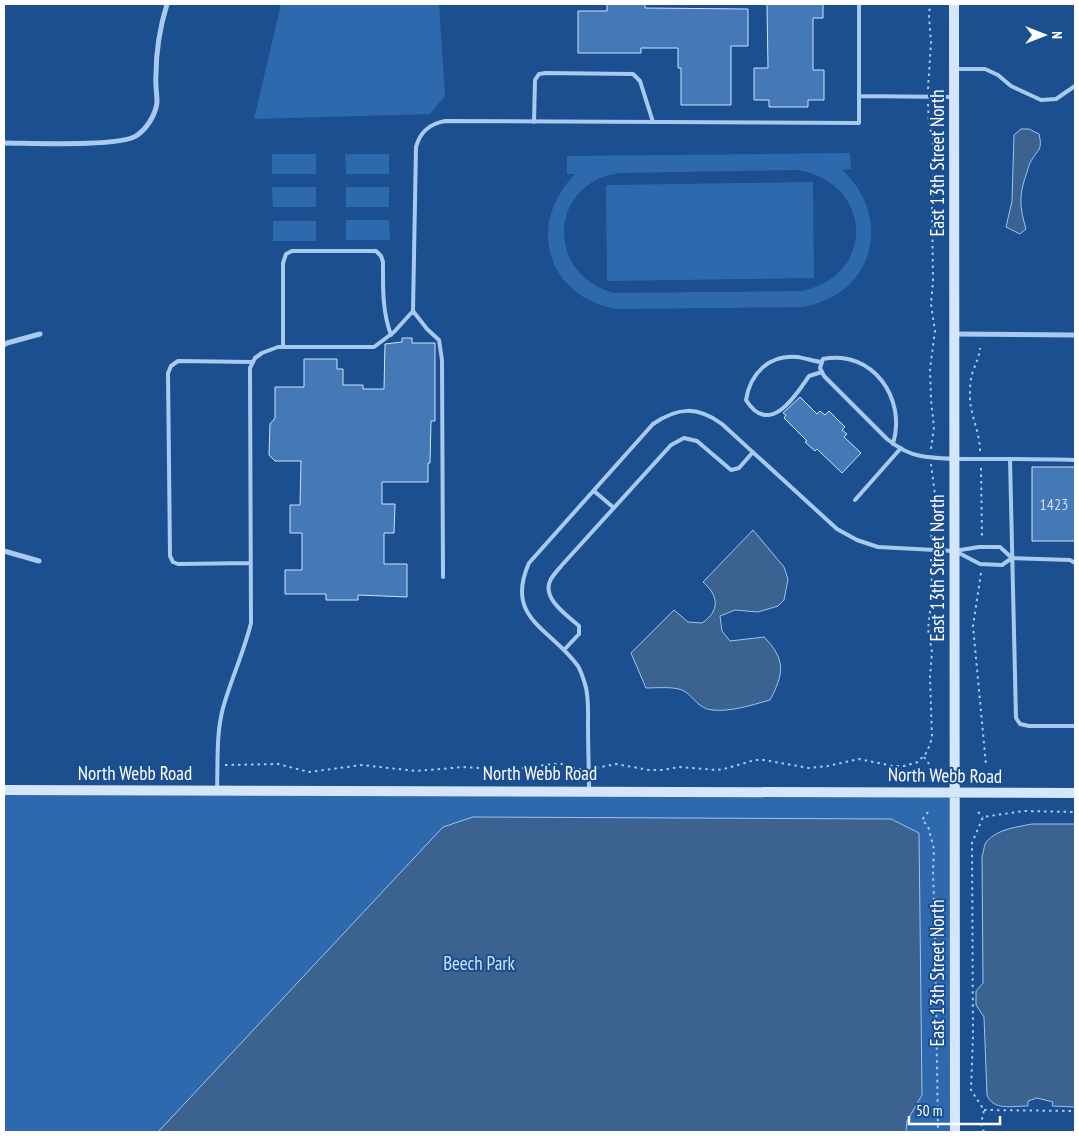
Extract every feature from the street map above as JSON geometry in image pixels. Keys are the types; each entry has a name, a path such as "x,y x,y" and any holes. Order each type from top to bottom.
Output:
{"main road":[{"name":"East 13th Street North","path":"954,4 955,1132"},
{"name":"North Webb Road","path":"4,790 1075,793"}],"street":[{"path":"4,143 86,143 124,141 136,137 154,115 157,102 156,67 161,24 167,4"},
{"path":"4,345 40,334"},
{"path":"954,334 1075,335"},
{"path":"4,551 38,561"}],"lane":[{"path":"443,577 442,360 439,340 427,329 413,311 416,147 422,132 434,123 445,121 859,123 859,4"},
{"path":"954,69 985,69 998,75 1011,86 1041,100 1056,98 1075,86"},
{"path":"534,122 535,80 539,74 546,73 633,74 640,81 654,122"},
{"path":"859,96 954,97"},
{"path":"283,347 283,263 286,254 292,251 376,251 381,256 383,262 384,307 391,335"},
{"path":"217,791 222,710 244,650 251,623 250,368 255,358 268,350 283,347 374,347 391,335 413,311"},
{"path":"821,362 796,357 777,359 766,363 755,375 748,388 746,400 752,409 765,415 781,411 793,399 809,376 822,372"},
{"path":"893,444 897,428 897,414 892,398 879,379 860,363 852,359 822,359 822,372 828,381 893,444 921,456 954,459 1075,460"},
{"path":"251,563 178,564 172,562 170,556 168,373 171,366 178,361 253,362"},
{"path":"589,791 586,686 579,668 564,650 543,632 524,608 522,586 524,574 529,563 654,424 663,418 682,411 699,412 711,416 837,529 850,537 878,547 954,551 979,547 1000,547 1012,558"},
{"path":"564,650 579,634 579,626 555,605 549,592 549,582 671,445 684,438 697,441 731,470 739,468 753,452"},
{"path":"855,500 901,448"},
{"path":"1010,459 1016,718 1020,724 1029,726 1075,726"},
{"path":"594,491 614,508"},
{"path":"954,551 980,564 1002,565 1012,558 1070,560 1075,562"}],"path":[{"path":"218,764 238,766 264,763 278,764 309,772 362,766 416,771 464,767 510,770 552,764 562,764 569,768 589,769 606,768 611,764 616,764 649,770 679,767 716,770 755,760 809,768 859,759 884,765 904,766 918,762 924,757 932,738 930,677 932,652 928,629 932,596 930,585 930,550 935,495 931,457 934,427 930,369 935,331 931,304 934,167 933,136 929,127 928,97 931,42 930,4"},
{"path":"924,757 929,764"},
{"path":"983,817 1024,811 1075,812"},
{"path":"928,812 922,820 928,826 934,848 932,872 935,926 938,1132"},
{"path":"978,812 983,817"},
{"path":"983,817 972,843 973,1036 971,1090 984,1110 981,1124 984,1132"},
{"path":"984,1110 1075,1111"}],"green space":[{"path":"281,4 439,4 445,96 430,114 254,119"},
{"path":"850,153 851,169 842,170 858,189 868,210 871,232 868,253 860,272 845,288 826,300 801,307 616,309 592,302 573,289 559,274 551,255 548,235 551,214 560,194 575,174 567,174 567,156","holes":["798,170 823,178 841,192 852,210 856,230 853,250 843,268 826,282 801,291 614,293 591,283 575,268 566,249 564,229 568,210 579,193 596,180 620,173"]},
{"path":"272,154 316,154 316,174 272,174"},
{"path":"345,154 389,154 389,174 346,174"},
{"path":"813,182 814,278 607,281 606,185"},
{"path":"272,187 316,187 316,207 273,207"},
{"path":"346,187 389,187 389,207 346,207"},
{"path":"346,220 389,220 390,240 346,240"},
{"path":"273,221 316,221 316,241 273,241"},
{"name":"Beech Park","path":"4,793 955,793 955,1132 4,1132"}],"shaded area":[{"path":"1021,129 1029,129 1039,134 1040,143 1022,187 1021,207 1026,229 1020,234 1006,227 1012,201 1014,135"},
{"path":"753,530 784,567 788,579 784,600 778,606 758,612 735,610 720,616 722,631 730,641 764,637 776,652 779,660 780,674 770,700 734,709 712,710 707,709 688,693 680,689 646,688 631,653 674,610 688,622 702,623 712,614 715,603 714,598 703,582"},
{"path":"473,817 891,819 919,833 922,1095 907,1121 906,1132 158,1132 443,827"},
{"path":"1032,824 1075,824 1075,1107 1052,1106 1053,1102 1037,1098 1028,1101 1028,1106 999,1106 990,1100 987,1095 984,1017 976,1005 976,991 983,983 982,856 986,842 991,837 1008,829"}],"building":[{"path":"607,4 645,4 645,8 748,9 748,46 731,46 731,105 681,105 681,68 678,68 678,48 641,48 641,53 578,53 578,11 607,11"},
{"path":"767,4 823,4 823,18 813,18 813,70 824,70 824,100 808,100 808,107 769,107 769,100 754,100 754,68 768,68"},
{"path":"402,338 412,338 412,343 435,343 435,421 431,421 428,482 382,482 382,504 395,504 394,533 384,533 384,564 407,564 407,597 358,595 358,600 326,600 326,594 285,594 285,570 302,570 302,533 290,533 290,505 300,505 301,461 275,461 269,455 270,424 275,418 275,387 304,387 304,359 337,359 337,369 343,369 343,385 363,385 363,389 384,389 385,344 402,342"},
{"path":"800,397 817,414 820,411 825,415 829,411 845,427 842,430 847,434 844,437 861,453 842,473 817,449 815,451 805,442 807,441 784,418 786,415 783,413"},
{"path":"1032,467 1075,467 1075,541 1032,541"}]}
